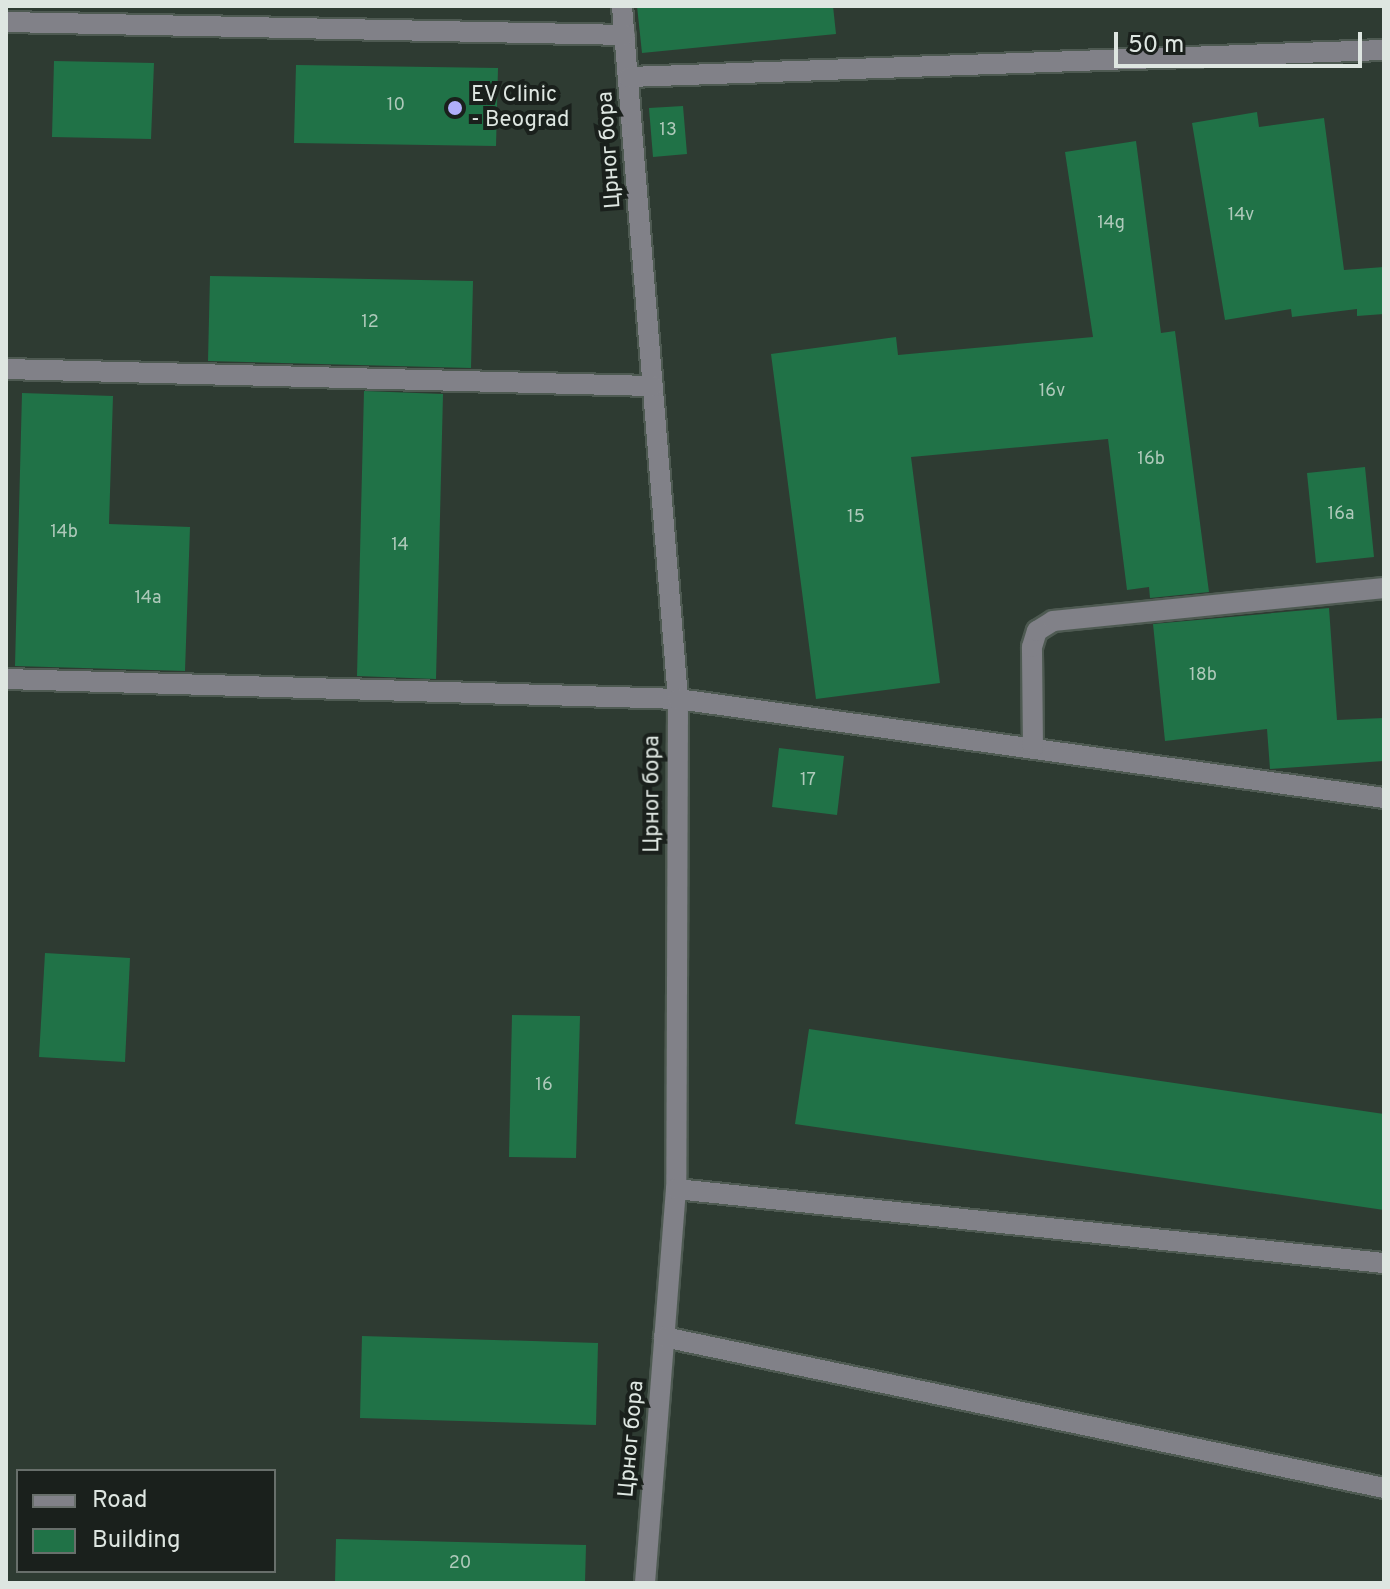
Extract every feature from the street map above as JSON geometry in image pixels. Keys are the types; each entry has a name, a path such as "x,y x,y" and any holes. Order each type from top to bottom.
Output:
{"lane":[{"name":"Црног бора","path":"622,6 678,699 676,1189 645,1583"},
{"path":"6,22 625,35"},
{"path":"629,77 1384,50"},
{"path":"6,369 653,386"},
{"path":"1033,748 1032,647 1037,631 1053,621 1384,588"},
{"path":"6,679 678,699 1384,798"},
{"path":"676,1189 1384,1263"},
{"path":"664,1337 1384,1488"}],"building":[{"path":"637,6 833,6 836,34 642,53"},
{"path":"54,61 154,63 151,139 52,137"},
{"path":"296,65 498,68 496,146 294,143"},
{"path":"683,106 687,154 653,157 649,108"},
{"path":"1257,112 1259,127 1324,118 1344,270 1384,267 1384,314 1357,316 1357,309 1292,317 1291,309 1225,320 1192,123"},
{"path":"1136,141 1161,333 1175,331 1209,592 1150,598 1149,587 1127,590 1108,439 911,457 940,683 816,699 771,354 896,337 898,355 1093,337 1065,152"},
{"path":"210,276 473,281 471,368 208,361"},
{"path":"364,391 443,394 436,679 357,676"},
{"path":"22,393 113,396 109,524 190,527 185,671 15,666"},
{"path":"1365,467 1374,557 1316,563 1307,473"},
{"path":"1329,608 1337,720 1384,718 1384,761 1270,769 1267,729 1165,741 1153,624"},
{"path":"779,748 844,756 837,815 772,807"},
{"path":"45,953 130,958 125,1062 39,1057"},
{"path":"512,1015 580,1016 576,1158 509,1157"},
{"path":"809,1029 1384,1114 1384,1210 795,1124"},
{"path":"362,1336 598,1343 596,1425 360,1418"},
{"path":"336,1539 586,1545 585,1583 335,1583"}],"place":[{"name":"EV Clinic - Beograd","path":"455,108"}]}
